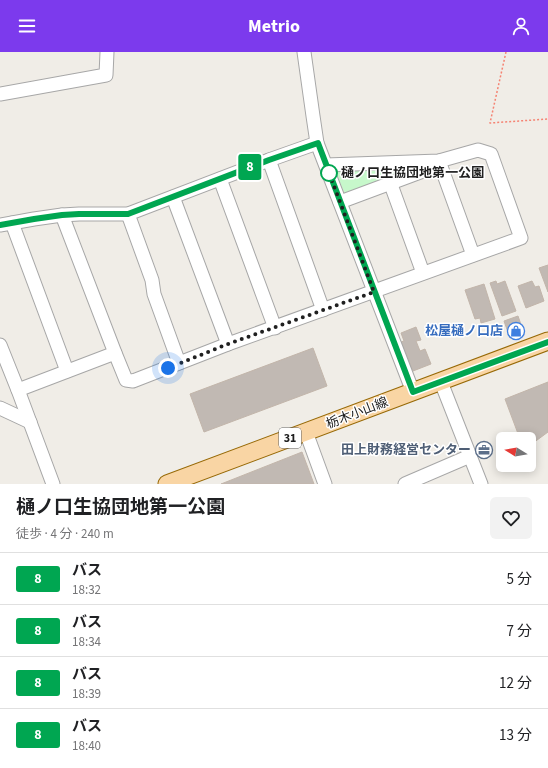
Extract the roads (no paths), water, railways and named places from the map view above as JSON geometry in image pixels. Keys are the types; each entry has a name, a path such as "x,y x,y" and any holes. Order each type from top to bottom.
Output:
{"main road":[{"name":"栃木小山線","path":"167,484 548,342"}],"street":[{"path":"0,94 106,75 107,52"},
{"path":"304,52 312,116 318,143 413,392"},
{"path":"67,371 6,224 62,215 128,214 269,160 318,143"},
{"path":"62,215 115,354 126,380 132,381 228,344 521,238 490,154 478,150 439,161 326,164"},
{"path":"269,160 323,310"},
{"path":"340,202 390,182 434,167 439,161"},
{"path":"439,161 473,255"},
{"path":"220,179 275,328"},
{"path":"390,182 423,273"},
{"path":"173,197 228,344"},
{"path":"128,214 152,280 154,294 179,363"},
{"path":"0,345 53,484"},
{"path":"16,386 67,371 115,354"},
{"path":"0,375 16,386"},
{"path":"441,382 481,484"},
{"path":"0,408 30,422"},
{"path":"306,432 325,484"},
{"path":"405,484 470,456"}],"place":[{"name":"樋ノ口生協団地第一公園","path":"329,173"},
{"name":"松屋樋ノ口店","path":"516,331"},
{"name":"田上財務経営センター","path":"484,450"}]}
